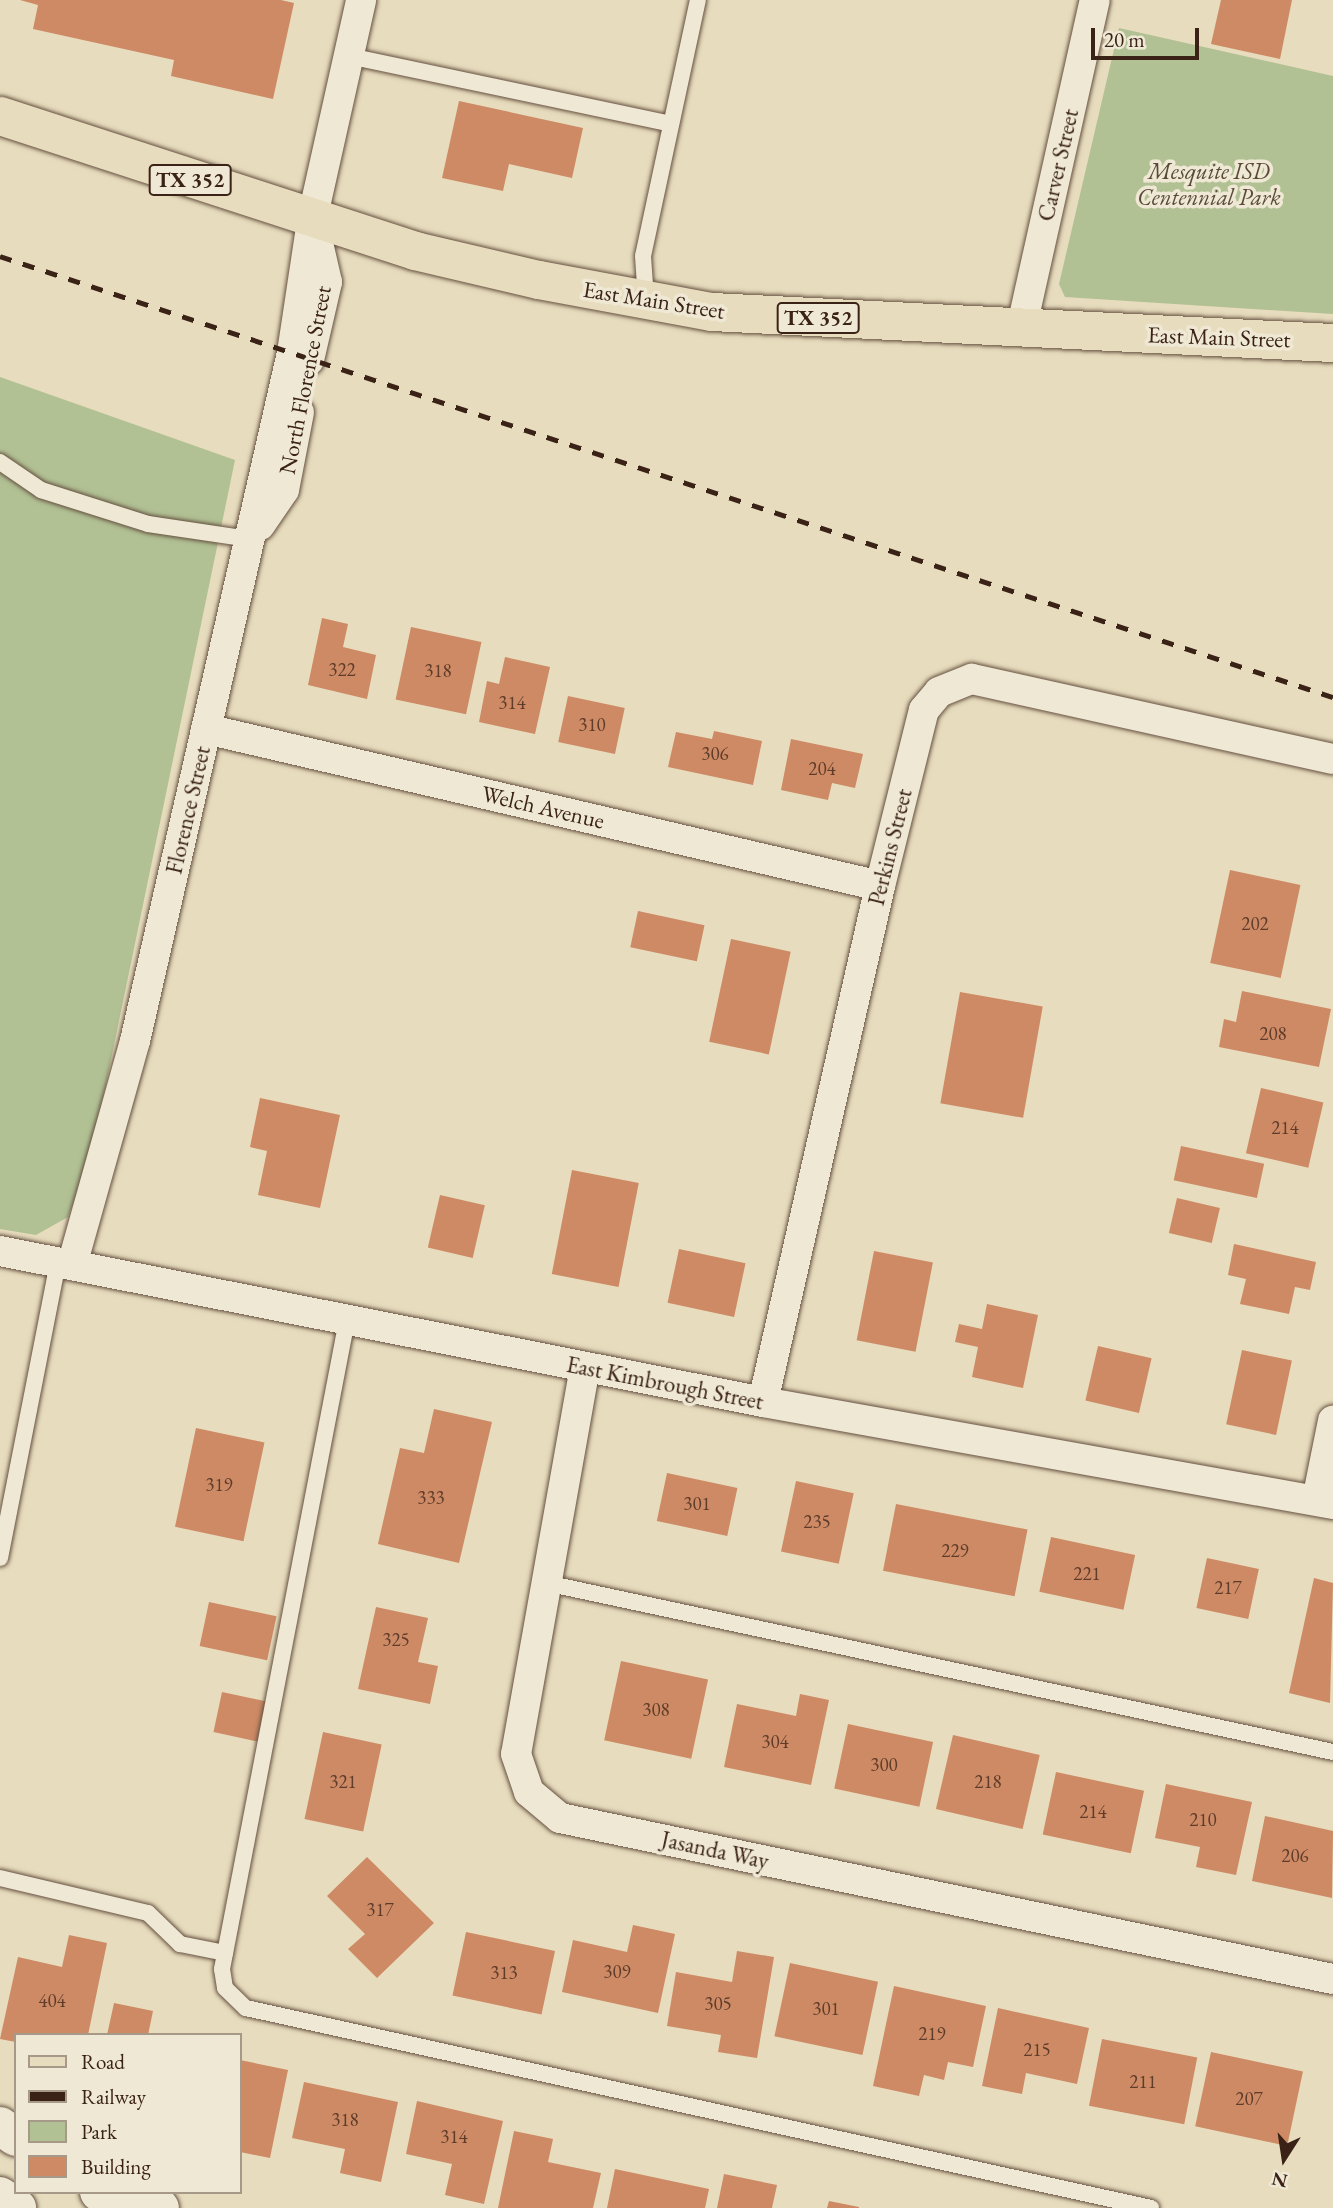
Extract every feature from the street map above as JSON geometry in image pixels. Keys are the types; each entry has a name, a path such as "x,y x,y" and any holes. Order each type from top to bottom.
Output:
{"main road":[{"name":"East Main Street","path":"0,116 312,220 464,263 712,312 1021,330 1333,343"},
{"path":"107,2194 160,2208"},
{"path":"0,2196 17,2208"}],"street":[{"path":"312,220 361,0"},
{"name":"Carver Street","path":"1021,330 1095,0"},
{"name":"North Florence Street","path":"292,353 312,220"},
{"name":"North Florence Street","path":"250,539 284,490 327,282 312,220"},
{"name":"Florence Street","path":"65,1264 135,1041 292,353"},
{"name":"Perkins Street","path":"763,1402 880,886 924,710 939,692 972,679 1333,759"},
{"name":"Welch Avenue","path":"206,729 880,886"},
{"name":"East Kimbrough Street","path":"0,1251 763,1402 1325,1502"},
{"name":"Jasanda Way","path":"585,1367 516,1754 529,1792 561,1818 1333,1979"},
{"path":"1325,1502 1333,1421"}],"lane":[{"path":"646,300 643,256 698,0"},
{"path":"349,56 671,124"},
{"path":"0,462 40,490 148,524 250,539"},
{"path":"0,1558 65,1264"},
{"path":"347,1320 225,1953 225,1988 246,2008 1151,2208"},
{"path":"546,1583 1333,1752"},
{"path":"0,1878 148,1913 180,1944 225,1953"}],"green space":[{"name":"Mesquite ISD Centennial Park","path":"1119,28 1333,76 1333,314 1065,297 1059,284"},
{"path":"0,377 235,460 90,1161 68,1217 36,1235 0,1229"}],"building":[{"path":"20,0 281,0 294,3 273,99 171,76 174,60 33,29 38,5"},
{"path":"1221,0 1292,0 1280,59 1211,44"},
{"path":"459,101 583,128 572,178 509,164 503,191 442,178"},
{"path":"322,618 348,624 343,647 376,655 367,699 308,685"},
{"path":"411,627 481,642 466,714 396,699"},
{"path":"505,657 550,667 535,734 479,722 487,681 499,684"},
{"path":"568,696 625,708 615,754 558,742"},
{"path":"714,731 762,741 753,785 668,767 676,732 712,739"},
{"path":"791,739 863,754 855,788 832,783 828,800 781,790"},
{"path":"1230,870 1300,885 1281,978 1210,963"},
{"path":"638,911 705,925 697,961 630,947"},
{"path":"731,939 791,952 769,1054 709,1042"},
{"path":"1242,991 1331,1009 1319,1067 1219,1047 1224,1019 1236,1022"},
{"path":"960,992 1043,1007 1023,1118 940,1103"},
{"path":"1261,1088 1323,1102 1308,1168 1246,1153"},
{"path":"260,1098 340,1115 320,1208 258,1195 267,1151 250,1147"},
{"path":"1181,1146 1264,1164 1257,1198 1174,1180"},
{"path":"572,1170 639,1183 619,1287 552,1274"},
{"path":"440,1195 485,1205 473,1258 428,1248"},
{"path":"1177,1198 1220,1208 1212,1243 1169,1233"},
{"path":"1234,1244 1316,1262 1310,1290 1295,1287 1289,1314 1240,1304 1246,1279 1228,1275"},
{"path":"679,1249 746,1263 734,1317 668,1303"},
{"path":"874,1251 933,1262 916,1352 857,1340"},
{"path":"987,1304 1038,1315 1023,1388 972,1377 978,1347 955,1342 959,1324 982,1329"},
{"path":"1098,1346 1152,1358 1139,1413 1085,1401"},
{"path":"1242,1350 1292,1361 1276,1435 1226,1424"},
{"path":"434,1409 492,1422 459,1563 378,1544 400,1448 424,1453"},
{"path":"196,1428 264,1443 243,1541 175,1527"},
{"path":"667,1473 737,1488 727,1536 657,1521"},
{"path":"796,1481 854,1493 839,1564 781,1551"},
{"path":"896,1504 1028,1530 1015,1596 883,1571"},
{"path":"1051,1537 1135,1555 1123,1610 1039,1592"},
{"path":"1207,1558 1259,1569 1248,1619 1196,1608"},
{"path":"1314,1578 1333,1583 1330,1703 1289,1693"},
{"path":"209,1602 276,1616 267,1660 200,1646"},
{"path":"376,1607 428,1618 418,1662 438,1666 430,1704 358,1689"},
{"path":"621,1661 708,1680 691,1759 604,1740"},
{"path":"222,1692 270,1702 261,1742 213,1732"},
{"path":"800,1694 829,1700 811,1785 724,1767 737,1704 796,1716"},
{"path":"848,1724 933,1742 919,1807 834,1789"},
{"path":"323,1732 382,1744 363,1832 304,1819"},
{"path":"953,1735 1040,1755 1023,1829 936,1809"},
{"path":"1056,1772 1144,1791 1131,1853 1043,1835"},
{"path":"1166,1784 1252,1802 1236,1875 1196,1867 1200,1847 1155,1838"},
{"path":"1265,1816 1333,1831 1332,1898 1252,1881"},
{"path":"367,1857 434,1923 377,1978 348,1949 365,1934 327,1896"},
{"path":"633,1925 675,1934 658,2013 562,1992 573,1940 627,1952"},
{"path":"466,1932 555,1951 541,2014 452,1996"},
{"path":"69,1935 107,1943 88,2033 14,2033 14,2042 0,2039 18,1957 62,1967"},
{"path":"737,1951 774,1957 757,2058 718,2052 721,2035 667,2026 676,1972 732,1982"},
{"path":"790,1963 878,1982 862,2055 774,2036"},
{"path":"894,1986 986,2006 973,2067 948,2062 944,2080 924,2075 919,2096 873,2086"},
{"path":"114,2003 153,2011 148,2033 107,2033"},
{"path":"998,2008 1089,2028 1077,2084 1026,2073 1022,2094 982,2086"},
{"path":"1102,2039 1197,2058 1184,2124 1089,2106"},
{"path":"1211,2052 1303,2072 1287,2146 1195,2126"},
{"path":"242,2060 288,2070 270,2158 242,2152"},
{"path":"304,2082 398,2102 381,2182 340,2173 345,2149 292,2138"},
{"path":"417,2101 503,2121 484,2204 445,2195 452,2164 406,2154"},
{"path":"514,2131 553,2139 548,2162 601,2173 593,2208 498,2208"},
{"path":"615,2169 709,2189 705,2208 607,2208"},
{"path":"724,2174 777,2185 772,2208 717,2208"},
{"path":"829,2201 859,2207 859,2208 827,2208"}],"railway":[{"path":"0,256 1333,697"}]}
